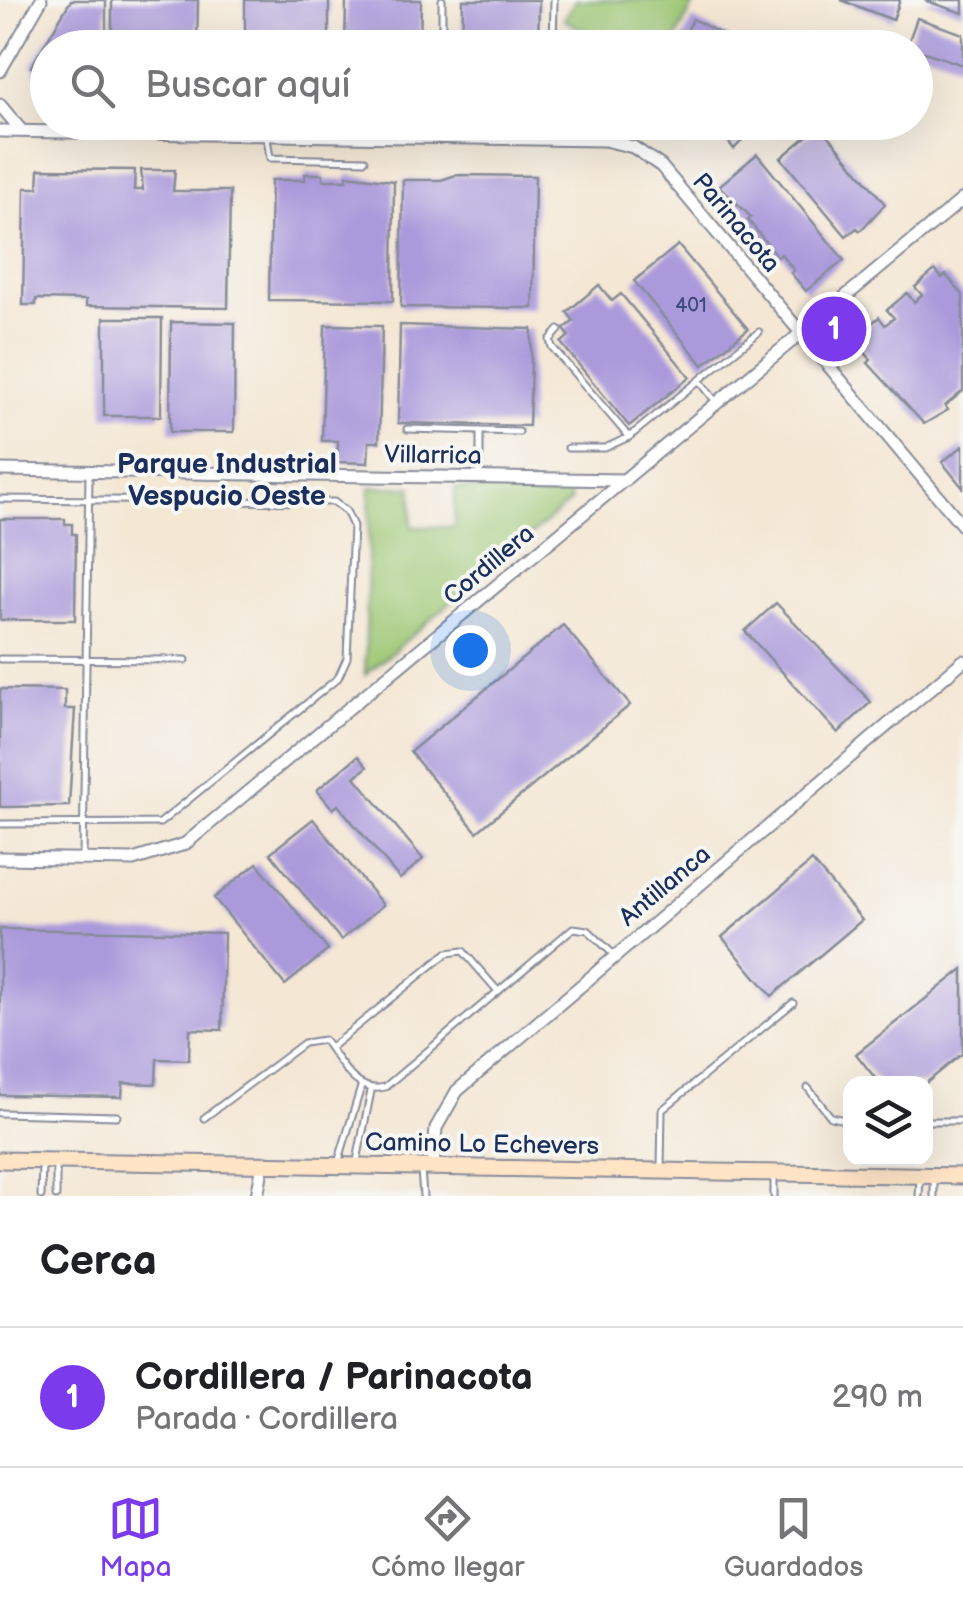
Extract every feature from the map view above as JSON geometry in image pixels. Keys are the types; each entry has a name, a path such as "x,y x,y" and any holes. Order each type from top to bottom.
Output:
{"main road":[{"name":"Camino Lo Echevers","path":"0,1160 774,1173 891,1167 927,1176 963,1176"}],"street":[{"path":"0,72 41,0"},
{"path":"0,105 21,130"},
{"name":"Parinacota","path":"0,131 30,130"},
{"name":"Parinacota","path":"552,140 614,142 652,158 963,526"},
{"name":"Cordillera","path":"0,858 145,858 185,844 963,199"},
{"name":"Villarrica","path":"0,470 625,480"},
{"name":"Antillanca","path":"427,1167 436,1128 450,1098 963,661"},
{"path":"257,1196 263,1164"}],"lane":[{"path":"442,0 442,30"},
{"path":"553,30 554,0"},
{"path":"267,140 270,158 365,160"},
{"path":"559,330 550,344 629,437"},
{"path":"568,448 605,448 629,437 759,332"},
{"path":"699,380 716,402"},
{"path":"407,429 519,432"},
{"path":"480,431 480,477"},
{"path":"83,859 88,471"},
{"path":"0,500 334,502 346,511 352,526 347,658 338,678 168,819 152,826 0,824"},
{"path":"0,659 186,660"},
{"path":"204,1118 304,1043 324,1040 361,1087 384,1087 573,928 594,933 614,957"},
{"path":"330,1048 447,952 463,951 497,990"},
{"path":"661,1171 662,1110 793,1003"},
{"path":"337,1166 361,1087"},
{"path":"808,1088 831,1117 843,1120"},
{"path":"356,1166 371,1090"},
{"path":"0,1114 117,1116"},
{"path":"933,1121 963,1122"},
{"path":"41,1196 49,1161"},
{"path":"49,1161 56,1196"},
{"path":"422,1196 427,1167"},
{"path":"774,1173 774,1196"},
{"path":"919,1196 927,1176"},
{"path":"927,1176 934,1196"}],"green space":[{"path":"575,0 681,0 693,6 680,30 584,30 564,20"},
{"path":"370,487 412,487 412,527 454,527 455,488 566,489 571,501 365,675"}],"building":[{"path":"71,0 106,0 106,30 53,30"},
{"path":"112,0 198,0 197,30 112,30"},
{"path":"245,0 329,0 329,30 245,30"},
{"path":"346,0 421,0 420,30 345,30"},
{"path":"463,0 539,0 538,30 462,30"},
{"path":"841,0 900,0 893,20"},
{"path":"963,0 963,13 926,1"},
{"path":"917,18 963,34 963,65 933,55 933,30 913,30"},
{"path":"693,19 714,30 687,30"},
{"path":"727,140 742,140 734,149"},
{"path":"802,140 832,140 885,204 860,231 857,228 846,236 781,158"},
{"path":"757,154 844,260 806,291 781,254 778,257 748,220 751,217 719,186"},
{"path":"39,169 135,170 134,190 143,190 141,170 175,170 173,191 230,191 228,308 86,306 86,300 36,299 36,305 23,305 25,188 38,188"},
{"path":"305,174 323,174 323,180 347,180 347,175 394,181 393,301 269,300 271,180 305,180"},
{"path":"456,175 535,176 533,308 401,307 403,180 441,180"},
{"path":"678,245 748,329 703,365 634,281"},
{"path":"935,270 942,278 946,275 963,295 963,391 945,406 948,410 924,424 868,363 871,360 860,346 867,340 861,332 879,317 885,325 894,318 887,310 907,293 914,302 922,295 915,287"},
{"path":"599,285 612,301 621,294 690,377 629,426 561,343 569,336 564,329 574,321 567,312"},
{"path":"104,318 162,318 161,416 104,416"},
{"path":"171,322 235,323 234,432 170,432"},
{"path":"325,325 382,326 379,442 369,442 368,463 337,462 338,441 322,441"},
{"path":"400,325 532,329 529,426 398,423"},
{"path":"963,446 963,488 942,462"},
{"path":"0,519 65,519 65,524 72,524 72,534 76,534 75,620 0,620"},
{"path":"776,603 871,702 838,733 745,631"},
{"path":"563,625 630,705 477,832 410,752"},
{"path":"0,689 65,690 65,709 75,709 69,806 0,807"},
{"path":"358,756 367,767 355,777 423,859 400,879 338,805 333,809 317,790"},
{"path":"313,819 383,905 341,940 270,853"},
{"path":"812,861 862,920 772,996 722,937"},
{"path":"257,863 328,950 285,985 214,898"},
{"path":"0,929 224,933 222,1030 190,1029 189,1060 157,1059 156,1084 123,1083 122,1097 0,1095"},
{"path":"963,969 963,1053 933,1077 874,1076 856,1054"}],"place":[{"name":"Cordillera / Parinacota","path":"834,329"}],"district":[{"name":"Parque Industrial Vespucio Oeste","path":"227,479"}]}
